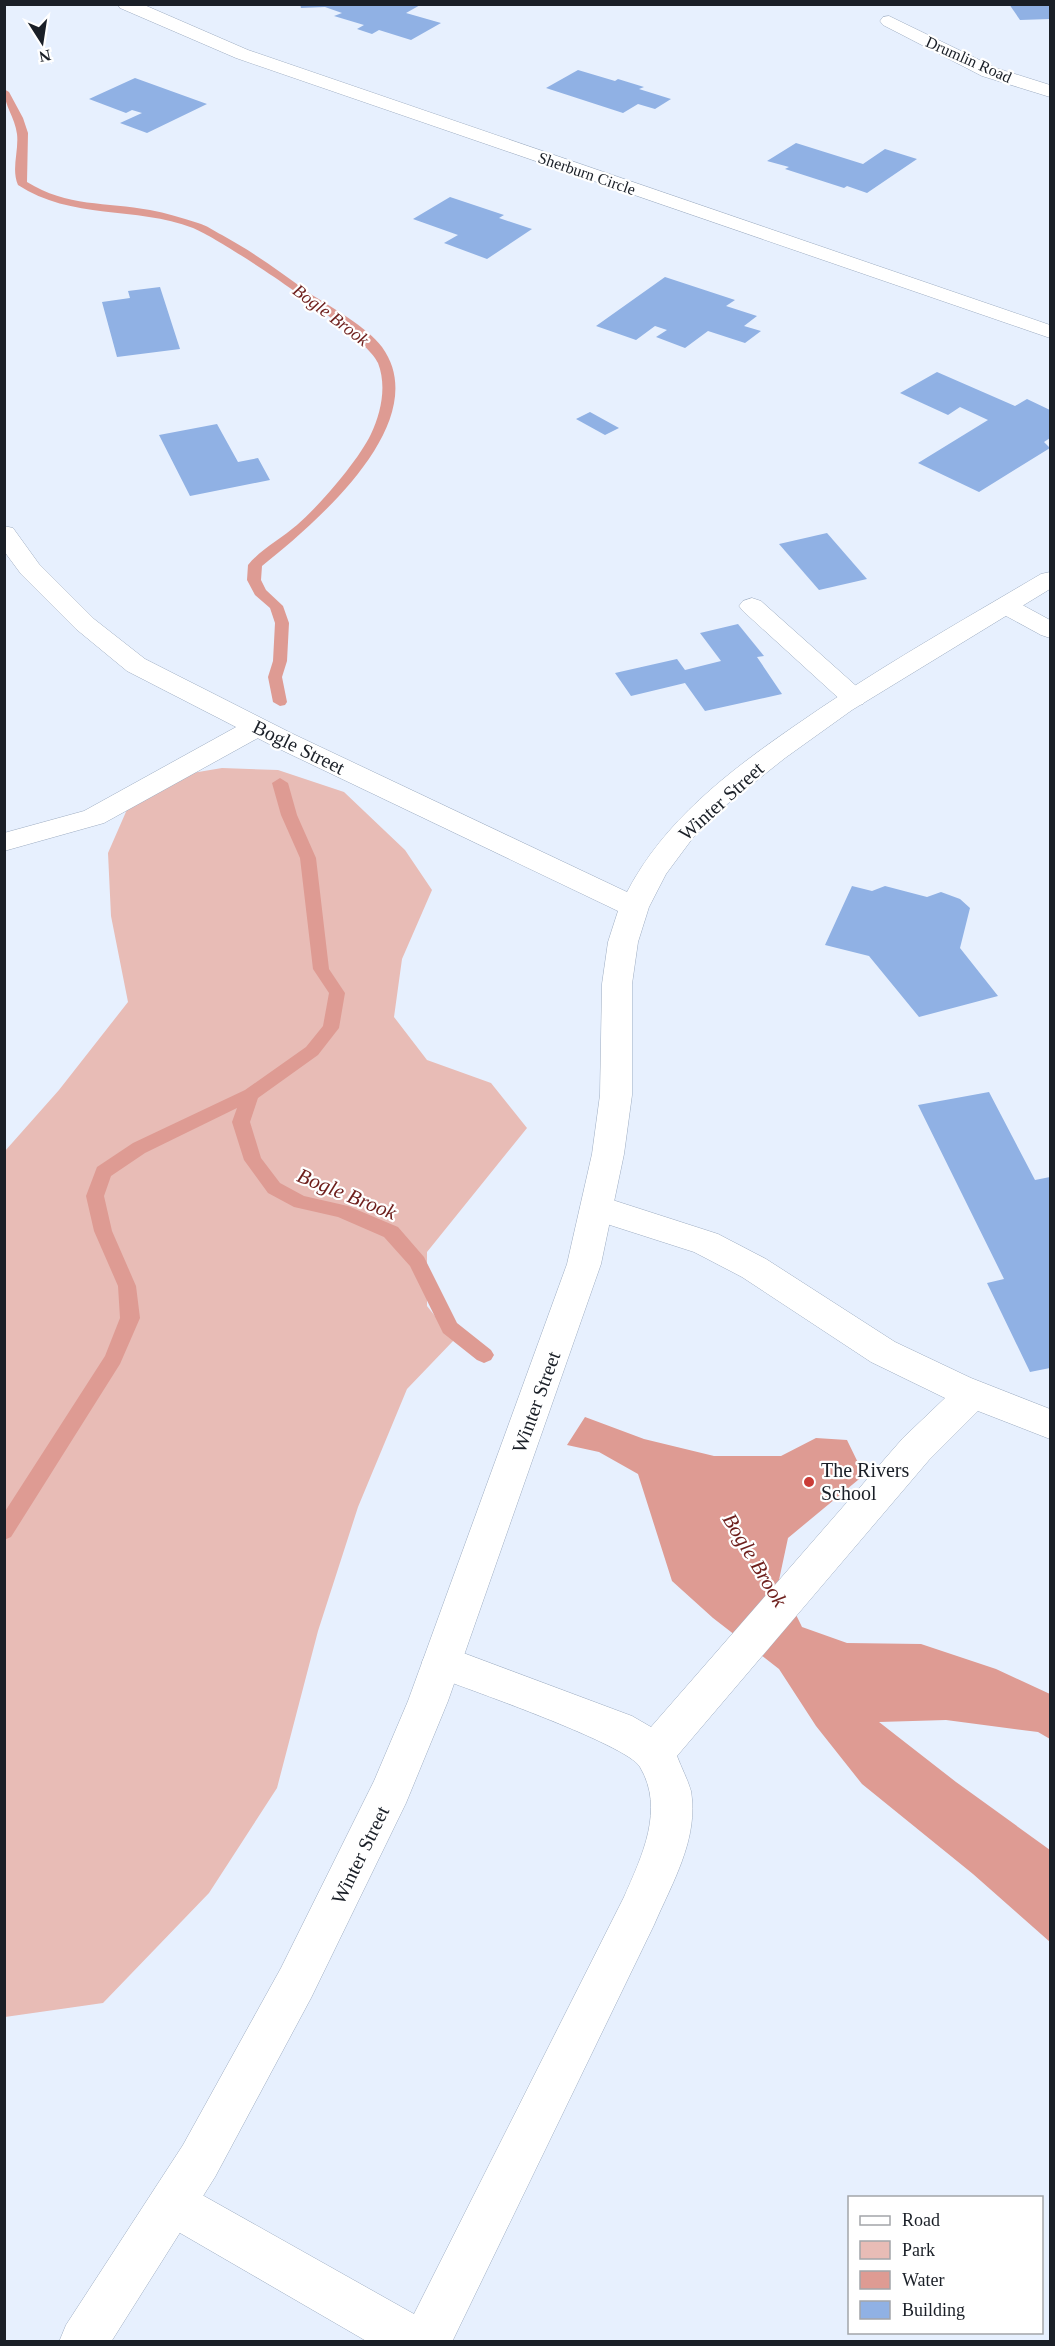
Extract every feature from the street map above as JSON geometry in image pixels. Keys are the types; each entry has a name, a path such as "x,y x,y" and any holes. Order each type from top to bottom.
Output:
{"street":[{"name":"Sherburn Circle","path":"126,4 242,54 1050,332"},
{"name":"Drumlin Road","path":"889,21 989,72 1050,91"},
{"name":"Bogle Street","path":"4,533 30,569 85,624 136,665 257,727 633,907"},
{"name":"Winter Street","path":"83,2342 199,2161 296,1983 391,1790 442,1662 584,1264 608,1154 616,1095 617,984 623,942 633,907 653,870 682,833 716,799 775,752 854,698 1050,579"},
{"path":"753,606 854,698"},
{"path":"1006,606 1050,630"},
{"path":"4,842 94,817 257,727"},
{"path":"597,1208 706,1243 754,1268 883,1352 973,1394 1050,1424"},
{"path":"655,1752 916,1449 973,1394"},
{"path":"426,2342 639,1911 663,1857 672,1823 670,1790 655,1752 618,1729 442,1662"},
{"path":"172,2203 416,2342"}],"green space":[{"path":"222,768 278,770 344,792 405,850 432,890 402,959 394,1017 427,1060 491,1083 527,1128 427,1252 427,1306 454,1340 407,1389 358,1507 318,1631 277,1788 209,1893 103,2003 5,2017 5,1151 59,1090 128,1002 111,916 108,853 139,782"}],"water":[{"path":"585,1417 644,1439 714,1456 781,1456 816,1438 847,1440 864,1475 788,1538 779,1580 802,1627 847,1643 921,1644 996,1669 1050,1694 1050,1739 1038,1732 946,1720 879,1722 956,1782 1050,1850 1050,1942 973,1874 862,1784 816,1726 779,1669 713,1618 672,1581 638,1474 599,1452 567,1445"}],"building":[{"path":"300,4 422,4 406,13 441,23 411,40 379,30 372,34 357,29 364,25 334,16 342,13 325,7 301,8"},
{"path":"1009,4 1050,4 1050,19 1020,20"},
{"path":"578,70 644,87 639,89 671,99 655,109 638,104 623,113 546,88"},
{"path":"135,78 207,104 147,133 120,123 142,113 132,110 126,113 89,99"},
{"path":"796,143 863,164 885,149 917,159 867,193 847,186 844,188 767,161"},
{"path":"450,197 504,215 499,218 532,229 487,259 444,243 458,235 413,219"},
{"path":"665,277 735,300 726,306 757,316 744,326 761,331 745,343 708,331 685,348 656,337 667,330 655,326 636,340 596,326"},
{"path":"160,287 180,349 117,357 102,302 130,298 128,291"},
{"path":"937,372 1015,406 1027,399 1050,410 1050,438 1044,442 1050,448 979,492 918,463 988,420 960,407 948,415 900,393"},
{"path":"590,412 619,428 605,435 576,419"},
{"path":"217,424 238,462 258,458 270,480 190,496 159,435"},
{"path":"827,533 867,579 819,590 779,544"},
{"path":"738,624 764,656 757,657 782,694 705,711 685,683 631,696 615,673 677,659 685,670 721,661 700,633"},
{"path":"852,886 872,891 885,886 927,897 941,892 960,899 970,908 960,948 998,996 919,1017 869,956 825,945"},
{"path":"989,1092 1035,1180 1050,1177 1050,1368 1030,1372 987,1283 1004,1279 918,1105"}],"waterway":[{"name":"Bogle Brook","path":"4,92 23,133 22,183 36,192 79,206 149,213 197,226 246,253 356,331 376,348 385,364 388,388 387,412 377,435 357,467 304,526 255,565 254,580 260,592 276,606 282,623 280,661 275,677 280,702"},
{"name":"Bogle Brook","path":"251,1094 312,1051 331,1028 337,993 321,969 308,858 289,815 280,783"},
{"path":"4,1531 113,1359 130,1318 127,1286 103,1231 95,1196 103,1172 139,1148 251,1094"},
{"name":"Bogle Brook","path":"251,1094 241,1122 253,1160 274,1188 300,1202 342,1211 391,1232 417,1262 450,1328 484,1355"}],"place":[{"name":"The Rivers School","path":"809,1482"}]}
